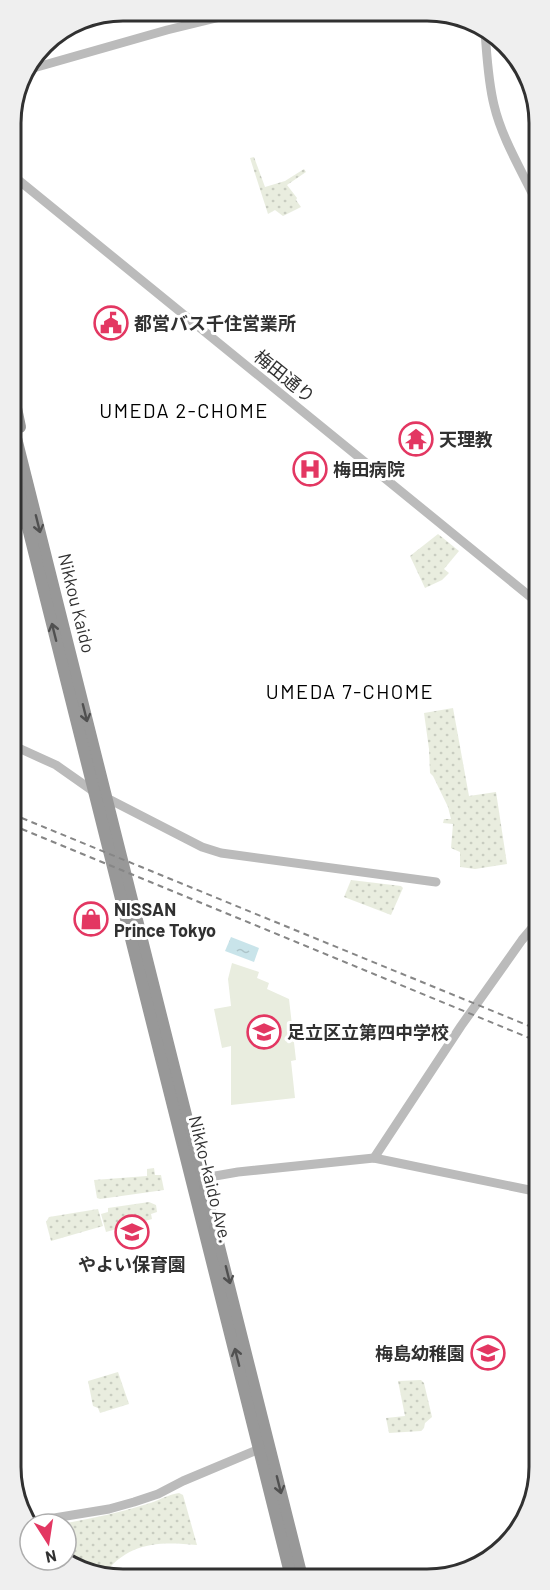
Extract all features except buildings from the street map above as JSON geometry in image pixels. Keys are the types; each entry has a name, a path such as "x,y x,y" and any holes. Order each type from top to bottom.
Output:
{"highway":[{"path":"21,441 24,467"},
{"name":"Nikkou Kaido","path":"21,456 106,797"},
{"name":"Nikkou Kaido","path":"21,500 93,791"},
{"name":"Nikko-kaido Ave.","path":"93,791 198,1179"},
{"name":"Nikko-kaido Ave.","path":"106,797 264,1447 289,1569"},
{"name":"Nikko-kaido Ave.","path":"264,1447 300,1569"}],"street":[{"path":"38,67 203,21"},
{"path":"485,39 495,111 506,140 529,187"},
{"name":"梅田通り","path":"21,182 529,596"},
{"path":"21,749 56,765 93,791 202,847 221,853 436,882"},
{"path":"374,1158 464,1023 529,932"},
{"path":"198,1179 374,1158 529,1190"},
{"path":"78,1514 109,1509 158,1494 264,1447"}],"shaded area":[{"path":"254,157 265,187 285,181 304,169 306,172 287,185 301,207 283,216 275,210 268,214 250,158"},
{"path":"438,534 459,551 444,569 449,573 442,580 425,588 410,556"},
{"path":"453,708 469,796 496,792 507,864 475,869 460,867 460,852 451,848 453,824 443,823 444,819 451,819 448,807 430,773 424,713"},
{"path":"351,880 401,886 403,888 391,915 344,897"},
{"path":"232,963 259,972 257,978 269,983 267,989 289,999 296,1060 291,1061 295,1098 231,1105 231,1046 222,1048 214,1009 231,1006 228,979"},
{"path":"154,1168 155,1175 161,1175 164,1190 97,1198 94,1180 147,1176 147,1169"},
{"path":"149,1202 156,1205 157,1212 151,1214 152,1219 106,1232 101,1214 108,1212 108,1208"},
{"path":"98,1209 103,1226 51,1241 46,1222 49,1217"},
{"path":"118,1372 129,1404 100,1413 98,1408 93,1406 88,1381"},
{"path":"421,1380 424,1383 432,1417 421,1431 389,1433 386,1418 405,1416 398,1381"},
{"path":"179,1493 183,1495 197,1545 169,1543 144,1546 133,1550 110,1568 78,1559 78,1521 151,1503"}],"water":[{"path":"231,937 259,948 254,962 225,951"}],"railway":[{"path":"21,818 529,1026"},
{"path":"21,829 529,1038"}],"place":[{"name":"都営バス千住営業所","path":"111,323"},
{"name":"天理教","path":"416,439"},
{"name":"梅田病院","path":"310,469"},
{"name":"NISSAN Prince Tokyo","path":"91,919"},
{"name":"足立区立第四中学校","path":"264,1032"},
{"name":"やよい保育園","path":"132,1232"},
{"name":"梅島幼稚園","path":"488,1353"}],"district":[{"name":"UMEDA 2-CHOME","path":"184,410"},
{"name":"UMEDA 7-CHOME","path":"350,691"}]}
